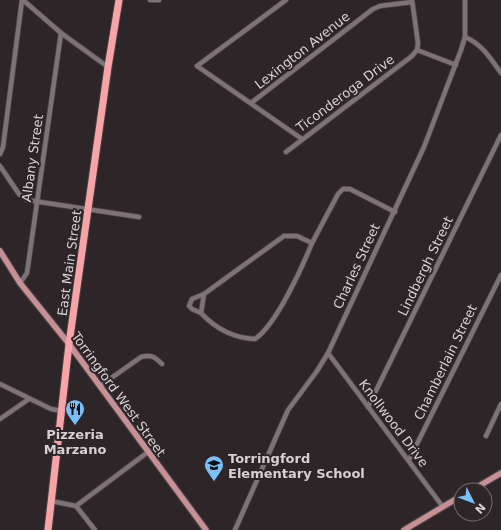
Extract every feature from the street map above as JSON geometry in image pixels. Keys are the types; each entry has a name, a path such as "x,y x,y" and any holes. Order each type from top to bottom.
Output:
{"highway":[{"name":"East Main Street","path":"48,530 69,344 108,67 119,0"}],"main road":[{"name":"Torringford West Street","path":"0,251 20,283 69,344 206,530"},
{"path":"486,482 501,473"},
{"path":"404,530 453,501"}],"street":[{"path":"23,0 61,33 108,67"},
{"path":"0,154 3,147 23,0"},
{"path":"150,0 158,0"},
{"path":"286,0 198,66 302,139"},
{"name":"Charles Street","path":"235,530 288,410 317,371 328,353 424,147 456,65 465,37 465,0"},
{"path":"412,1 418,43 417,50 456,65"},
{"name":"Lexington Avenue","path":"251,103 373,9 380,6 412,1"},
{"name":"Albany Street","path":"20,283 27,273 61,33"},
{"path":"465,37 475,41 501,73"},
{"name":"Ticonderoga Drive","path":"286,152 412,56 417,50"},
{"name":"Lindbergh Street","path":"368,407 501,135"},
{"path":"0,166 19,194 27,200 139,217"},
{"path":"312,243 297,236 284,236 204,294 192,299 189,306 201,313 211,324 222,330 247,339 255,339 268,327 302,266 312,243 338,194 342,190 350,189 395,212"},
{"name":"Chamberlain Street","path":"409,460 501,275"},
{"path":"201,313 204,294"},
{"name":"Knollwood Drive","path":"328,353 443,507"},
{"path":"100,386 141,357 147,355 154,356 162,364"},
{"path":"0,384 51,409 62,412"},
{"path":"0,419 29,399"},
{"path":"486,436 501,404"},
{"path":"76,506 148,452"},
{"path":"51,500 76,506 95,530"}],"place":[{"name":"Pizzeria Marzano","path":"75,426"},
{"name":"Torringford Elementary School","path":"214,482"}]}
